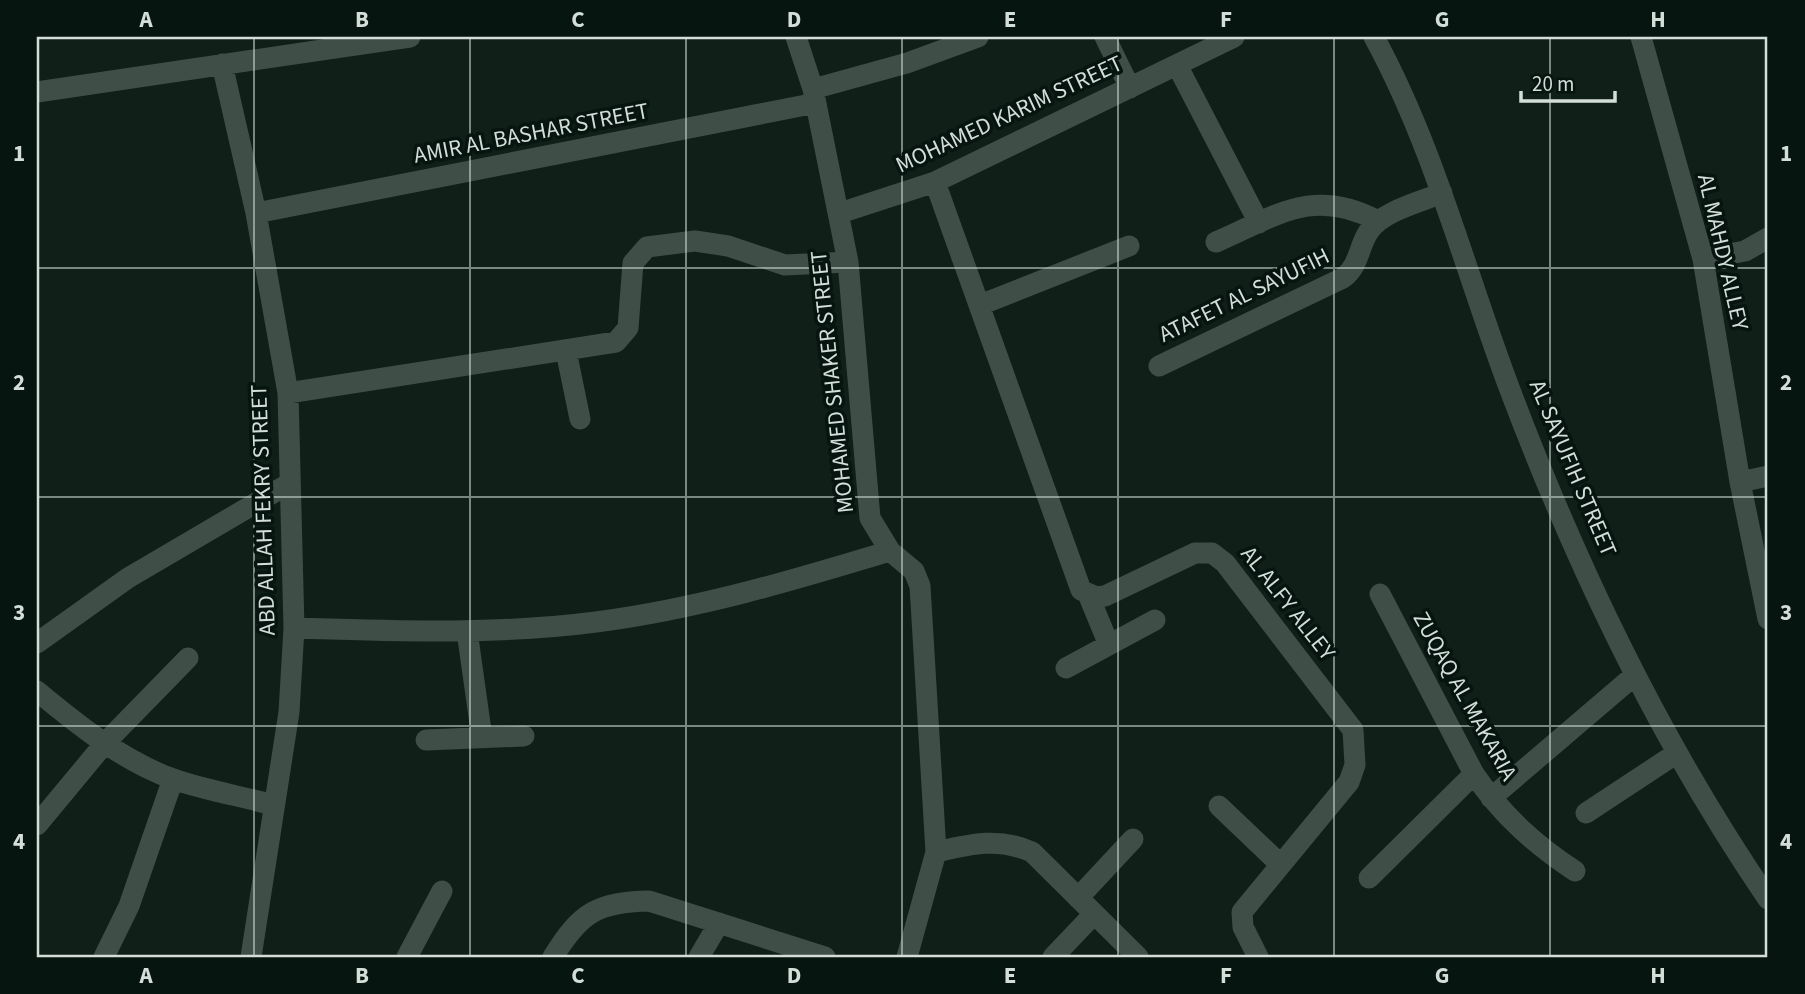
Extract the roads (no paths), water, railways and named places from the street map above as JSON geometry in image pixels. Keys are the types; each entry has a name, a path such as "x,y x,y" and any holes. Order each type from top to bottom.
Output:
{"street":[{"path":"37,92 410,37"},
{"name":"MOHAMED SHAKER STREET","path":"796,37 814,96 848,262 870,518 890,551 915,572 920,586 936,852 907,957"},
{"name":"AMIR AL BASHAR STREET","path":"256,213 814,96 978,37"},
{"path":"1105,37 1130,88"},
{"name":"MOHAMED KARIM STREET","path":"840,213 935,182 1234,37"},
{"name":"AL SAYUFIH STREET","path":"1374,37 1394,73 1441,193 1484,322 1529,442 1635,675 1677,753 1768,899"},
{"name":"AL MAHDY ALLEY","path":"1641,37 1703,259 1740,482 1768,619"},
{"name":"ABD ALLAH FEKRY STREET","path":"222,64 256,213 288,393 294,628 289,712 251,957"},
{"path":"1177,65 1259,223"},
{"path":"935,182 1077,583 1088,594 1109,645"},
{"path":"1216,242 1303,205 1329,203 1355,208 1378,221 1441,193"},
{"name":"ATAFET AL SAYUFIH","path":"1159,366 1343,278 1357,264 1363,242 1378,221"},
{"path":"1703,259 1745,251 1768,239"},
{"path":"288,393 606,345 623,336 630,318 633,263 647,247 695,242 728,246 785,265 848,262"},
{"path":"980,305 1129,246"},
{"path":"566,351 580,419"},
{"path":"1740,482 1768,476"},
{"path":"37,643 128,578 290,483"},
{"path":"294,628 467,631 596,622 745,594 890,551"},
{"name":"AL ALFY ALLEY","path":"1088,594 1105,596 1195,553 1212,553 1225,563 1353,730 1355,765 1349,782 1242,912 1243,927 1258,957"},
{"name":"ZUQAQ AL MAKARIA","path":"1380,594 1474,774 1515,826 1575,871"},
{"path":"1066,668 1155,620"},
{"path":"467,631 482,738"},
{"path":"37,825 105,743 188,658"},
{"path":"1491,798 1635,675"},
{"path":"37,691 105,743 173,779 273,805"},
{"path":"426,740 524,736"},
{"path":"1586,813 1677,753"},
{"path":"1369,877 1474,774"},
{"path":"104,957 129,906 173,779"},
{"path":"1219,806 1280,864"},
{"path":"1079,898 1133,839"},
{"path":"936,852 986,842 1014,844 1032,852 1138,957"},
{"path":"407,957 442,891"},
{"path":"553,957 572,926 595,910 622,902 649,901 825,957"},
{"path":"1053,957 1094,914"},
{"path":"699,957 719,923"}]}
